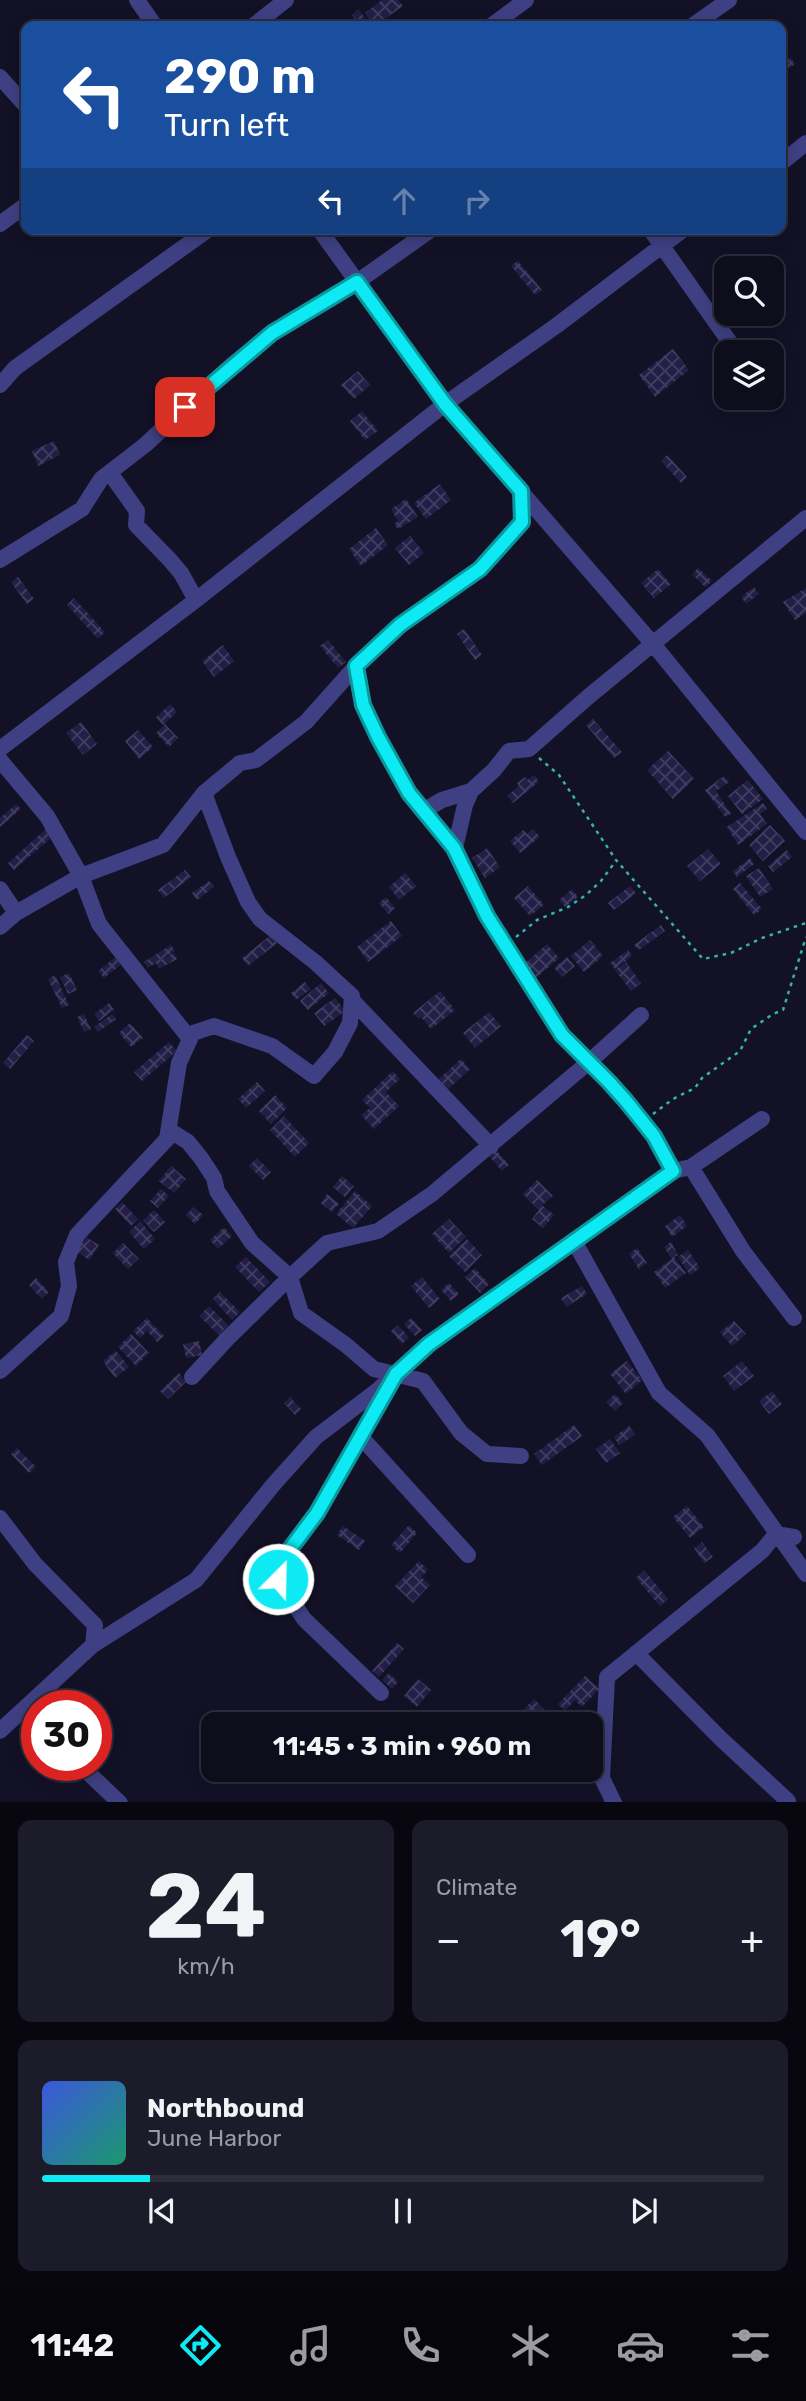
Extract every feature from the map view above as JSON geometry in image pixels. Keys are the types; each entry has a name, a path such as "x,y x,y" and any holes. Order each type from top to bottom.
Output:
{"street":[{"path":"137,0 152,21"},
{"path":"259,21 286,0"},
{"path":"512,20 526,0"},
{"path":"699,21 729,0"},
{"path":"0,77 21,100"},
{"path":"786,159 806,143"},
{"path":"0,224 21,209"},
{"path":"0,384 15,368 201,235"},
{"path":"323,235 445,404 653,643 806,832"},
{"path":"0,560 82,509 101,479 272,333 357,282 424,235"},
{"path":"654,235 728,340"},
{"path":"0,749 196,600 445,404 556,326 675,235"},
{"path":"110,473 137,512 136,525 181,573 196,600"},
{"path":"0,928 16,913 81,876 163,845 204,793 240,763 256,760 306,722 356,666 400,625 480,569 522,522 521,491"},
{"path":"454,848 471,791 509,751 528,749 806,518"},
{"path":"356,666 363,705 378,737 409,793 454,848 487,916 505,946 562,1035 609,1082 642,1121 654,1136 673,1171"},
{"path":"0,760 47,816 81,876 99,924 190,1039 179,1063 167,1139 77,1235 66,1262 69,1286 61,1317 0,1371"},
{"path":"423,811 442,800 471,791"},
{"path":"187,1035 214,1026 272,1046 314,1076 335,1052 350,1023 352,1000 352,996 316,962 260,919 248,902 228,857 204,793"},
{"path":"0,889 16,913"},
{"path":"352,1000 491,1146"},
{"path":"192,1377 327,1243 378,1231 432,1194 641,1015"},
{"path":"48,1690 93,1645 196,1580 272,1485 316,1437 396,1374 429,1344 673,1171 691,1167 762,1119"},
{"path":"169,1130 188,1142 201,1158 214,1178 217,1191 252,1243 290,1277 301,1313 374,1369 423,1381 461,1433 487,1454 521,1456"},
{"path":"691,1167 743,1251 794,1318"},
{"path":"574,1241 659,1393 707,1435 806,1574"},
{"path":"381,1693 304,1619 278,1579 284,1557 317,1513 396,1374"},
{"path":"360,1436 468,1555"},
{"path":"0,1518 35,1564 95,1625 93,1645"},
{"path":"776,1534 794,1537"},
{"path":"614,1802 602,1778 607,1677 762,1551 776,1534"},
{"path":"636,1653 720,1738 788,1801"},
{"path":"0,1731 21,1714"},
{"path":"97,1781 120,1802"}],"path":[{"path":"528,749 559,775 615,860 703,959 731,953 761,938 806,923"},
{"path":"505,946 537,920 568,907 586,895 601,881 615,860"},
{"path":"642,1121 673,1099 695,1088 702,1079 740,1051 751,1029 783,1010 806,937"}],"building":[{"path":"382,0 398,0 403,6 382,21 371,21 365,13"},
{"path":"358,9 367,21 356,21 352,15"},
{"path":"790,57 795,64 786,71 786,60"},
{"path":"518,261 542,290 535,295 511,266"},
{"path":"673,349 689,370 655,397 639,375"},
{"path":"358,371 370,385 354,399 341,385"},
{"path":"362,411 378,431 365,440 350,421"},
{"path":"54,441 60,455 38,466 32,451"},
{"path":"667,455 687,477 681,483 661,461"},
{"path":"440,484 451,500 426,519 414,503"},
{"path":"406,499 418,517 398,529 394,524 398,521 391,509"},
{"path":"376,528 388,545 361,566 349,549"},
{"path":"410,536 424,553 409,565 395,548"},
{"path":"698,568 712,581 705,587 692,574"},
{"path":"658,569 671,584 654,598 641,583"},
{"path":"18,577 34,599 27,604 11,582"},
{"path":"754,587 759,594 746,604 741,597"},
{"path":"806,588 806,613 795,620 783,602"},
{"path":"74,598 105,632 98,639 67,605"},
{"path":"464,629 482,655 475,660 457,634"},
{"path":"328,640 346,662 338,668 320,646"},
{"path":"223,645 234,661 214,677 202,661"},
{"path":"170,704 177,712 163,725 156,717"},
{"path":"593,719 622,752 614,758 586,725"},
{"path":"81,722 97,744 83,755 66,733"},
{"path":"165,724 178,738 169,747 156,733"},
{"path":"138,730 153,747 139,759 125,741"},
{"path":"668,751 694,779 673,799 647,770"},
{"path":"534,775 539,782 513,803 507,796 519,786 517,783"},
{"path":"724,776 729,782 716,791 731,814 725,817 705,790"},
{"path":"748,780 763,799 742,814 728,796"},
{"path":"763,803 767,809 760,814 767,824 738,845 727,827"},
{"path":"16,804 21,809 0,827 0,818"},
{"path":"770,825 785,841 763,861 749,845"},
{"path":"46,829 53,836 14,870 8,863"},
{"path":"533,829 540,837 520,853 510,841 523,830 527,834"},
{"path":"487,848 500,867 485,878 472,858"},
{"path":"708,849 721,864 700,881 687,866"},
{"path":"787,850 792,857 773,872 768,866"},
{"path":"750,858 754,864 737,877 733,871"},
{"path":"759,868 773,889 760,897 746,876"},
{"path":"185,870 191,877 164,898 158,890"},
{"path":"405,873 416,886 399,900 389,887"},
{"path":"209,881 214,887 197,900 192,893"},
{"path":"740,883 762,909 754,915 733,889"},
{"path":"528,886 544,905 530,916 514,898"},
{"path":"630,886 636,893 614,910 608,903"},
{"path":"572,889 578,897 565,907 559,900"},
{"path":"386,897 395,908 388,914 379,903"},
{"path":"391,921 402,936 368,962 357,947"},
{"path":"661,925 665,931 639,950 634,945"},
{"path":"271,935 277,943 248,966 242,958"},
{"path":"590,940 603,956 584,972 571,956"},
{"path":"547,944 559,958 535,979 523,965"},
{"path":"171,945 175,951 158,961 174,953 177,959 159,969 156,963 148,968 144,962"},
{"path":"628,950 632,956 615,969 610,963"},
{"path":"117,956 123,963 104,978 98,971"},
{"path":"567,957 575,966 562,977 554,968"},
{"path":"626,962 641,983 631,991 615,970"},
{"path":"69,973 77,990 68,994 60,977"},
{"path":"55,975 69,1005 62,1008 48,979"},
{"path":"305,982 311,989 296,1000 291,993"},
{"path":"321,983 329,993 308,1010 300,1001"},
{"path":"440,991 455,1010 431,1029 421,1017 419,1019 413,1013"},
{"path":"335,998 345,1011 324,1026 314,1013"},
{"path":"109,1003 114,1010 99,1021 94,1014"},
{"path":"489,1012 501,1026 475,1048 463,1033"},
{"path":"84,1014 91,1029 84,1032 77,1017"},
{"path":"112,1014 116,1019 98,1032 94,1027"},
{"path":"130,1023 143,1038 131,1047 119,1033"},
{"path":"27,1035 34,1041 10,1069 3,1063"},
{"path":"169,1042 177,1051 142,1081 134,1072"},
{"path":"461,1059 470,1069 444,1093 435,1082"},
{"path":"393,1071 400,1079 386,1092 399,1106 374,1129 361,1115 370,1108 362,1100"},
{"path":"257,1082 265,1091 246,1108 238,1099"},
{"path":"275,1095 287,1108 271,1124 259,1111"},
{"path":"284,1116 309,1143 295,1157 270,1130"},
{"path":"496,1150 509,1165 502,1171 489,1156"},
{"path":"257,1158 271,1172 263,1180 249,1166"},
{"path":"171,1166 186,1179 174,1193 159,1181"},
{"path":"342,1176 354,1186 345,1197 333,1187"},
{"path":"537,1180 553,1196 542,1205 554,1215 543,1228 532,1219 539,1210 523,1194"},
{"path":"161,1189 169,1196 158,1208 150,1201"},
{"path":"355,1191 372,1206 353,1228 336,1214"},
{"path":"327,1194 339,1204 332,1212 321,1203"},
{"path":"122,1202 138,1219 131,1226 115,1209"},
{"path":"194,1207 203,1215 195,1224 186,1215"},
{"path":"154,1210 165,1222 154,1232 143,1220"},
{"path":"680,1215 687,1226 672,1237 665,1226"},
{"path":"449,1219 466,1237 449,1253 432,1234"},
{"path":"140,1221 155,1239 144,1249 129,1232"},
{"path":"224,1227 232,1236 218,1249 210,1240"},
{"path":"86,1237 99,1245 89,1260 76,1251"},
{"path":"467,1239 482,1255 465,1272 449,1256"},
{"path":"671,1242 678,1255 674,1257 686,1273 665,1288 654,1272 672,1259 664,1247"},
{"path":"123,1243 139,1259 128,1269 113,1253"},
{"path":"637,1248 647,1263 639,1269 629,1254"},
{"path":"688,1250 700,1268 690,1275 678,1257"},
{"path":"246,1257 270,1282 259,1292 235,1267"},
{"path":"475,1268 489,1284 480,1293 465,1277"},
{"path":"422,1277 440,1299 429,1308 411,1286"},
{"path":"36,1278 49,1292 42,1299 29,1285"},
{"path":"449,1283 459,1294 451,1301 441,1290"},
{"path":"582,1286 587,1294 566,1307 561,1298"},
{"path":"220,1292 240,1312 232,1320 213,1299"},
{"path":"209,1306 228,1325 219,1335 199,1316"},
{"path":"147,1318 164,1336 157,1342 147,1331 140,1338 133,1331"},
{"path":"411,1318 422,1330 415,1336 404,1324"},
{"path":"734,1321 746,1334 732,1346 720,1332"},
{"path":"398,1325 409,1337 402,1344 391,1331"},
{"path":"131,1334 149,1353 136,1366 118,1347"},
{"path":"199,1341 202,1355 186,1358 183,1344"},
{"path":"116,1351 129,1367 115,1378 103,1361"},
{"path":"627,1361 642,1380 626,1394 610,1374"},
{"path":"742,1361 754,1376 734,1391 723,1376"},
{"path":"179,1373 186,1382 168,1399 160,1391"},
{"path":"772,1391 782,1404 769,1414 759,1401"},
{"path":"615,1394 623,1403 615,1411 606,1402"},
{"path":"290,1397 301,1409 295,1415 284,1403"},
{"path":"574,1425 582,1436 542,1465 534,1454"},
{"path":"629,1426 635,1435 619,1445 614,1437"},
{"path":"610,1439 620,1453 606,1463 596,1449"},
{"path":"17,1448 36,1467 29,1473 11,1454"},
{"path":"687,1506 704,1527 690,1538 673,1517"},
{"path":"409,1525 417,1533 400,1553 391,1545"},
{"path":"343,1526 365,1541 359,1550 337,1535"},
{"path":"702,1542 713,1557 704,1563 694,1548"},
{"path":"419,1561 428,1570 421,1577 430,1585 413,1603 395,1586"},
{"path":"644,1570 668,1599 660,1606 636,1578"},
{"path":"397,1643 404,1649 379,1677 372,1671"},
{"path":"389,1673 398,1682 392,1689 382,1680"},
{"path":"585,1676 599,1689 582,1707 575,1700 565,1711 558,1704"},
{"path":"418,1679 431,1690 417,1707 404,1696"},
{"path":"534,1699 547,1712 521,1712"}],"route":[{"path":"185,407 272,333 357,282 445,404 521,491 522,522 480,569 400,625 356,666 363,705 409,793 454,848 487,916 562,1035 626,1101 654,1136 673,1171 429,1344 396,1374 317,1513 284,1557 278,1579"}]}
